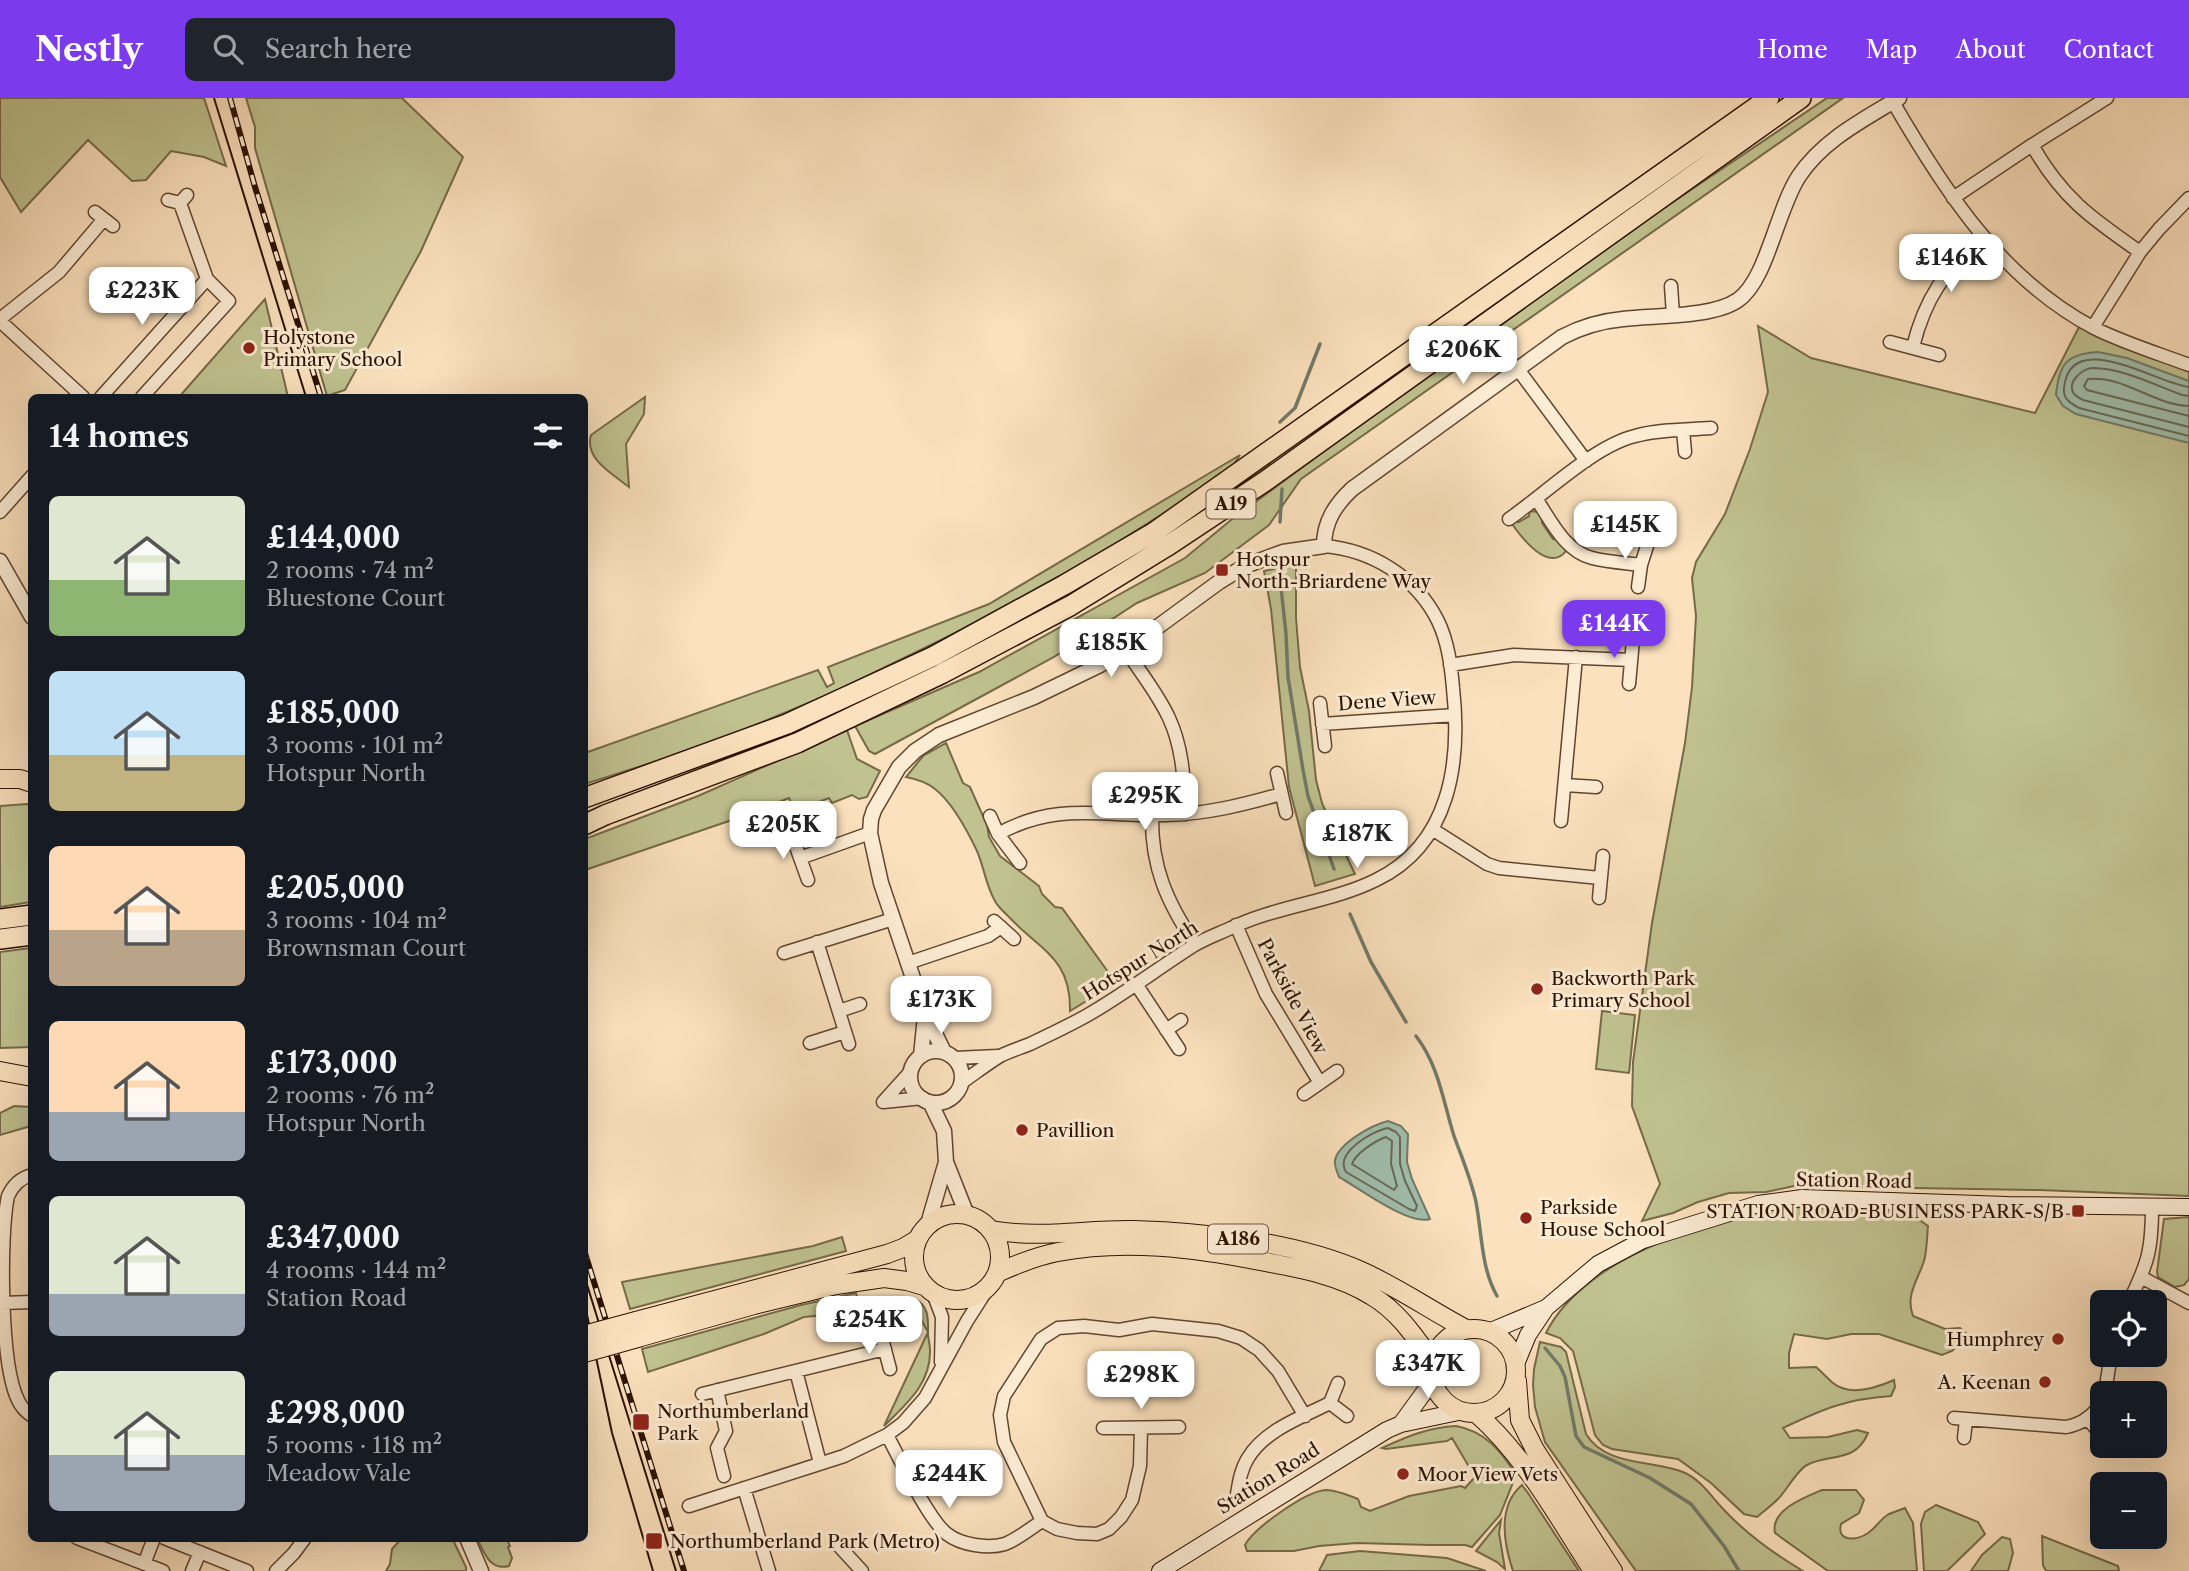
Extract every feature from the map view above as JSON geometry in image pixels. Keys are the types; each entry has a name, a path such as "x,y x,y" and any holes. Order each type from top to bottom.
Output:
{"highway":[{"name":"A19","path":"588,797 787,724 934,656 1153,533 1769,98"},
{"name":"A19","path":"588,821 797,743 941,674 1070,606 1264,482 1801,98"},
{"path":"588,788 675,767"},
{"path":"0,919 28,916"},
{"path":"0,939 28,936"}],"main road":[{"path":"0,779 28,779"},
{"path":"0,1071 28,1077"},
{"path":"0,1088 28,1078"},
{"name":"Station Road","path":"1546,1308 1598,1264 1643,1240 1758,1204 1802,1198 2189,1207"},
{"name":"A186","path":"588,1351 638,1329 887,1254 903,1248 943,1216 967,1215 980,1220 991,1230 1021,1235 1107,1230 1157,1231 1232,1238 1292,1249 1358,1270 1466,1329 1491,1331"},
{"path":"991,1230 999,1251 992,1280"},
{"path":"923,1231 915,1248 915,1263 928,1290"},
{"name":"A186","path":"588,1335 638,1329 836,1285 884,1278 907,1281 947,1298 965,1298 981,1293 992,1280 1024,1261 1059,1252 1114,1246 1192,1250 1290,1266 1337,1280 1388,1306 1433,1362"},
{"path":"1491,1331 1546,1308"},
{"path":"1469,1412 1500,1404 1512,1390 1528,1335 1546,1308"},
{"path":"1466,1329 1448,1337 1439,1347 1433,1362 1433,1380 1439,1393 1446,1402 1469,1412 1494,1429 1515,1452 1593,1571"},
{"path":"1491,1331 1502,1338 1510,1348 1516,1371 1520,1420 1535,1450 1613,1571"},
{"name":"Station Road","path":"1401,1424 1433,1380"},
{"name":"Station Road","path":"1160,1571 1401,1424 1469,1412"}],"street":[{"path":"1954,198 2108,98"},
{"path":"1324,547 1329,518 1343,497 1562,337 1580,328 1620,319 1673,315 1724,306 1745,294 1757,276 1792,189 1808,165 1833,140 1896,100 1954,198 1983,237 2026,283 2049,300 2110,336 2189,365"},
{"path":"2032,145 2055,182 2074,202 2140,252"},
{"path":"2093,327 2140,252 2189,198"},
{"path":"145,394 229,301 207,279 178,199"},
{"path":"80,394 0,320 59,272 104,219"},
{"path":"1913,347 1928,303 1944,276 1983,237"},
{"path":"1910,258 1944,276"},
{"path":"104,394 207,279"},
{"path":"1671,286 1673,315"},
{"path":"1890,342 1938,355"},
{"path":"1517,368 1587,461"},
{"path":"1509,519 1587,461 1624,439 1650,433 1711,428"},
{"path":"1683,430 1685,452"},
{"path":"0,512 28,480"},
{"path":"1536,500 1561,535 1577,551 1594,559 1641,565"},
{"path":"1638,587 1648,542"},
{"name":"Hotspur North","path":"959,1088 1002,1056 1088,1015 1195,944 1236,925 1379,879 1413,853 1432,829 1448,795 1455,744 1455,715 1450,665 1440,625 1427,602 1411,584 1387,566 1353,551 1324,547 1283,552 1245,566 1219,582 1126,650 1068,682 952,729 921,746 900,767 872,814 870,833 878,872 925,1013 949,1055 979,1058 1002,1056"},
{"path":"0,561 28,610"},
{"path":"1629,684 1633,640"},
{"path":"1126,650 1169,717 1182,766 1186,814"},
{"path":"1450,665 1514,655 1631,660"},
{"path":"1561,821 1576,657"},
{"name":"Dene View","path":"1320,703 1325,746"},
{"name":"Dene View","path":"1322,724 1455,715"},
{"path":"1277,773 1286,813"},
{"path":"1565,785 1597,787"},
{"path":"998,834 1035,817 1064,813 1186,814 1216,811 1281,794"},
{"path":"1152,815 1153,847 1160,880 1195,944"},
{"path":"990,816 998,834 1020,863"},
{"path":"1432,829 1487,864 1499,868 1601,878"},
{"path":"790,830 808,880"},
{"path":"800,858 870,833"},
{"path":"1598,898 1603,856"},
{"path":"784,953 893,919"},
{"path":"908,963 989,936 998,924 1014,939"},
{"name":"Parkside View","path":"1236,925 1266,994 1320,1083"},
{"path":"810,1044 847,1038 817,942"},
{"path":"1136,984 1179,1049"},
{"path":"839,1011 860,1004"},
{"path":"921,1056 925,1013"},
{"path":"1166,1030 1181,1020"},
{"path":"959,1088 947,1100 883,1102 921,1056 932,1051 949,1055 962,1072 959,1088 944,1131 946,1162 967,1215"},
{"path":"911,1071 912,1085 926,1100 944,1131"},
{"name":"Parkside View","path":"1304,1094 1338,1071"},
{"path":"923,1231 946,1162"},
{"path":"28,1177 17,1183 7,1202 2,1249 5,1342 15,1393 28,1412"},
{"path":"2135,1290 2151,1246 2152,1207"},
{"path":"2141,1277 2188,1299"},
{"path":"689,1506 856,1451 887,1435 915,1411 929,1391 992,1280"},
{"path":"928,1290 940,1308 942,1317 940,1370"},
{"path":"2,1303 28,1301"},
{"path":"1141,1427 1140,1466 1132,1500 1121,1517 1097,1534 1057,1529 1042,1521 1004,1442 1000,1415 1004,1396 1041,1339 1058,1328 1084,1326 1119,1330 1152,1324 1218,1331 1241,1338 1259,1350 1278,1371 1305,1416"},
{"path":"881,1335 890,1369"},
{"path":"702,1394 885,1349"},
{"path":"796,1371 820,1463"},
{"path":"1237,1494 1241,1472 1256,1447 1273,1433 1330,1403 1338,1383"},
{"path":"717,1390 726,1431 717,1448 724,1476"},
{"path":"1330,1403 1347,1416"},
{"path":"1964,1438 1960,1419 2057,1428 2074,1426 2090,1415"},
{"path":"2087,1418 2090,1422"},
{"path":"1103,1428 1179,1427"},
{"path":"887,1435 932,1516 947,1534 980,1546 1004,1544 1042,1521"},
{"path":"744,1488 769,1571"},
{"path":"88,1542 163,1571"},
{"path":"144,1564 152,1542"},
{"path":"174,1542 247,1571"},
{"path":"276,1571 302,1542"},
{"path":"469,1542 481,1571"},
{"path":"838,1545 862,1571"},
{"path":"192,1571 200,1552"}],"green space":[{"path":"0,98 204,98 226,166 204,157 171,151 146,180 132,181 88,140 21,212 0,177"},
{"path":"246,98 402,98 463,157 421,251 345,390 333,394 326,394 255,148 255,127"},
{"path":"1827,98 1843,98 1301,479 1269,525 1205,573 1137,603 1054,657 875,754 869,751 855,726 979,672 1185,558 1231,520 1411,387 1627,233"},
{"name":"Holystone Primary School","path":"265,299 287,394 182,394"},
{"path":"1758,326 1811,358 2035,413 2079,327 2189,371 2189,1196 2039,1190 1794,1186 1766,1192 1729,1193 1642,1221 1660,1184 1632,1106 1633,1062 1652,923 1685,743 1692,687 1696,616 1692,578 1696,562 1725,514 1768,392"},
{"path":"645,397 644,414 626,444 629,487 596,459 590,444 591,435"},
{"path":"1240,455 1228,473 1035,594 830,694 704,746 588,783 588,752 818,670 827,687 834,683 828,667 989,604"},
{"path":"1530,511 1539,512 1542,523 1553,539 1560,540 1567,550 1560,556 1552,558 1536,551 1512,524 1529,516"},
{"path":"1296,564 1300,667 1309,711 1316,780 1322,803 1355,874 1315,886 1289,787 1271,609 1264,571"},
{"path":"847,730 857,759 880,771 867,797 859,799 852,795 832,803 829,798 795,811 789,798 588,869 588,838 698,796"},
{"path":"946,743 963,783 970,787 987,825 989,837 1000,856 1039,886 1042,894 1055,907 1062,908 1116,983 1070,1011 1069,993 1060,967 996,903 977,851 954,809 932,787 906,777 923,756"},
{"path":"28,804 28,902 0,907 0,806"},
{"path":"28,948 28,1047 0,1048 0,952"},
{"path":"1602,1011 1635,1015 1629,1073 1596,1069"},
{"path":"14,1106 28,1107 28,1127 0,1135 0,1113"},
{"path":"1792,1207 1908,1212 1928,1226 1924,1261 1911,1294 1913,1316 1945,1329 1960,1328 1969,1336 1952,1351 1942,1355 1879,1334 1851,1334 1827,1339 1794,1334 1789,1353 1789,1368 1816,1367 1833,1383 1847,1390 1871,1388 1894,1380 1895,1387 1891,1396 1835,1406 1783,1428 1790,1438 1828,1437 1857,1430 1868,1433 1863,1443 1849,1454 1816,1461 1803,1468 1778,1499 1757,1517 1744,1514 1711,1483 1678,1459 1612,1449 1603,1445 1595,1435 1573,1351 1560,1338 1546,1333 1565,1305 1578,1292 1621,1261 1666,1240 1739,1217"},
{"path":"2189,1217 2189,1279 2184,1285 2175,1287 2158,1277 2157,1272 2164,1219"},
{"path":"842,1237 846,1251 630,1309 622,1282 813,1246"},
{"path":"856,1293 859,1304 867,1305 903,1297 912,1298 922,1304 927,1313 928,1332 914,1307 804,1317 764,1334 648,1372 642,1349 801,1305"},
{"path":"928,1332 930,1350 926,1373 916,1392 884,1426"},
{"path":"1540,1342 1561,1347 1566,1352 1586,1434 1594,1444 1617,1457 1690,1475 1744,1529 1803,1571 1636,1571 1545,1442 1535,1407 1533,1385"},
{"path":"1456,1426 1484,1437 1516,1475 1500,1515 1472,1547 1357,1543 1294,1551 1247,1551 1245,1545 1269,1520 1317,1492 1330,1490 1346,1494 1358,1499 1361,1507 1370,1511 1409,1496 1461,1486 1465,1488 1475,1477 1452,1438 1447,1441 1382,1448 1427,1430"},
{"path":"1522,1485 1579,1571 1513,1571 1505,1537 1506,1514 1514,1494"},
{"path":"1822,1490 1856,1490 1864,1500 1859,1513 1841,1524 1842,1534 1849,1538 1864,1535 1889,1514 1905,1508 1913,1523 1917,1571 1828,1571 1775,1533 1775,1525 1783,1511"},
{"path":"1936,1505 1978,1522 1985,1534 1947,1571 1924,1571 1921,1524 1925,1512"},
{"path":"1501,1520 1499,1533 1505,1569 1476,1551"},
{"path":"2042,1536 2118,1566 2119,1571 2046,1571 2043,1565"},
{"path":"2002,1537 2010,1539 2013,1553 2008,1571 1971,1571 1982,1555"},
{"path":"398,1542 454,1542 466,1571 386,1571 392,1549"},
{"path":"479,1542 508,1542 512,1558 509,1566 502,1567 492,1563"},
{"path":"1360,1551 1447,1558 1486,1571 1319,1571 1327,1555"}],"water":[{"path":"2098,352 2127,358 2189,381 2189,443 2076,414 2063,406 2056,395 2062,368 2071,358"},
{"path":"1388,1121 1401,1126 1408,1134 1407,1162 1430,1219 1421,1220 1397,1212 1339,1177 1335,1160 1343,1147 1365,1131"}],"waterway":[{"path":"1280,422 1295,408 1320,344"},
{"path":"1280,522 1282,489"},
{"path":"1280,578 1288,677 1303,770 1308,796 1334,869"},
{"path":"1350,914 1371,962 1406,1022"},
{"path":"1416,1036 1424,1047 1440,1084 1454,1136 1472,1185 1485,1262 1497,1296"},
{"path":"1545,1348 1560,1366 1565,1377 1576,1436 1584,1447 1650,1478 1691,1504 1724,1546 1739,1571"}],"tram line":[{"path":"214,98 305,394"},
{"path":"588,1288 676,1571"},
{"path":"588,1319 612,1433 653,1571"}],"railway":[{"path":"230,98 320,394"},
{"path":"588,1263 684,1571"}],"place":[{"name":"Holystone Primary School","path":"249,348"},
{"name":"Hotspur North-Briardene Way","path":"1222,570"},
{"name":"Backworth Park Primary School","path":"1537,989"},
{"name":"Pavillion","path":"1022,1130"},
{"name":"STATION ROAD-BUSINESS PARK-S/B","path":"2078,1211"},
{"name":"Parkside House School","path":"1526,1218"},
{"name":"Humphrey","path":"2058,1339"},
{"name":"A. Keenan","path":"2045,1382"},
{"name":"Northumberland Park","path":"641,1422"},
{"name":"Moor View Vets","path":"1403,1474"},
{"name":"Northumberland Park (Metro)","path":"654,1541"}]}
